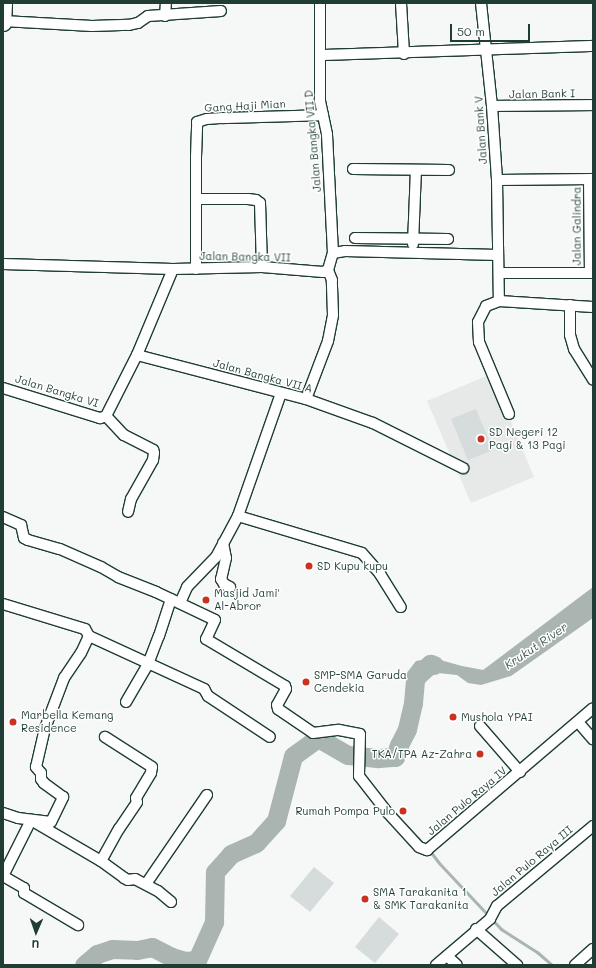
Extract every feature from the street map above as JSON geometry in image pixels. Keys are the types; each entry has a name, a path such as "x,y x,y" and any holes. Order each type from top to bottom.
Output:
{"street":[{"path":"4,3 3,22 92,26 129,25 138,23 148,16 221,11"},
{"path":"165,16 166,3"},
{"name":"Jalan Bangka VII D","path":"320,3 320,100 327,134 333,253"},
{"path":"401,3 404,54"},
{"name":"Jalan Bank V","path":"481,3 492,106 497,180 498,258 500,273 499,301"},
{"path":"321,55 404,54 593,46"},
{"name":"Jalan Bank I","path":"492,106 593,105"},
{"name":"Gang Haji Mian","path":"196,198 196,124 199,121 224,118 322,115"},
{"path":"353,169 449,170"},
{"path":"413,252 416,170"},
{"name":"Jalan Galindra","path":"497,180 591,179 591,273"},
{"path":"196,269 196,198 248,199 256,200 260,203 262,267"},
{"path":"354,238 448,239"},
{"path":"306,399 328,341 333,315 332,280 328,270 333,253 413,252 498,258"},
{"name":"Jalan Bangka VII","path":"3,264 173,269 262,267 323,272 328,270"},
{"path":"138,355 173,269"},
{"path":"500,273 591,273"},
{"path":"509,414 479,342 478,327 480,315 486,306 489,303 499,301 593,307"},
{"path":"570,305 570,335 574,349 593,380"},
{"name":"Jalan Bangka VII A","path":"138,355 306,399 373,423 463,468"},
{"name":"Jalan Bangka VI","path":"3,388 100,418 106,416 110,412 138,355"},
{"path":"126,702 148,664 175,601 216,556 238,516 282,393"},
{"path":"106,416 124,435 148,447 153,450 154,453 148,469 131,499 128,512"},
{"path":"238,516 362,553 380,574 401,607"},
{"path":"3,518 21,525 24,538 28,540 60,549 101,567 118,577 175,601"},
{"path":"223,543 226,558 221,579 224,584 230,587"},
{"name":"Jalan Pulo Raya IV","path":"175,601 215,620 206,639 285,686 286,689 277,705 278,709 310,732 339,730 360,734 359,776 382,806 419,847 427,850 593,708"},
{"path":"3,604 86,629 90,636 204,689 208,696 270,737"},
{"path":"3,813 31,820 51,822 63,797 44,783 41,778 41,773 36,767 42,747 44,731 64,678 81,653 90,636"},
{"path":"578,722 593,739"},
{"path":"480,726 520,772"},
{"path":"101,860 137,802 136,798 152,767 105,737"},
{"path":"146,884 207,795"},
{"path":"31,820 48,828 101,860 128,880 135,879 146,884 171,902"},
{"path":"31,820 3,876 24,888 24,893 78,925"},
{"name":"Jalan Pulo Raya III","path":"436,965 476,929 490,919 497,906 593,826"},
{"path":"476,929 517,965"},
{"path":"575,965 593,949"},
{"path":"447,956 457,965"}],"shaded area":[{"name":"SD Negeri 12 Pagi & 13 Pagi","path":"491,374 534,477 471,503 427,401"},
{"path":"476,409 493,450 468,460 451,419"},
{"path":"314,867 334,883 310,912 290,896"},
{"path":"379,917 399,934 375,963 355,947"}],"water":[{"path":"593,587 593,618 511,676 481,685 468,683 457,675 438,673 426,678 415,678 406,674 416,661 433,658 483,670"}],"waterway":[{"name":"Krukut River","path":"84,965 97,954 112,949 137,950 152,947 172,957 185,961 197,960 214,922 215,872 231,854 256,843 276,821 293,756 318,738 348,755 379,758 395,757 407,729 413,703 415,678 430,664 434,665"},
{"path":"397,816 426,847"},
{"path":"430,851 439,863 501,929 537,952 552,965"}],"place":[{"name":"SD Negeri 12 Pagi & 13 Pagi","path":"481,439"},
{"name":"SD Kupu kupu","path":"309,566"},
{"name":"Masjid Jami' Al-Abror","path":"206,600"},
{"name":"SMP-SMA Garuda Cendekia","path":"306,682"},
{"name":"Mushola YPAI","path":"453,717"},
{"name":"Marbella Kemang Residence","path":"13,722"},
{"name":"TKA/TPA Az-Zahra","path":"480,754"},
{"name":"Rumah Pompa Pulo","path":"403,811"},
{"name":"SMA Tarakanita 1 & SMK Tarakanita","path":"365,899"}]}
